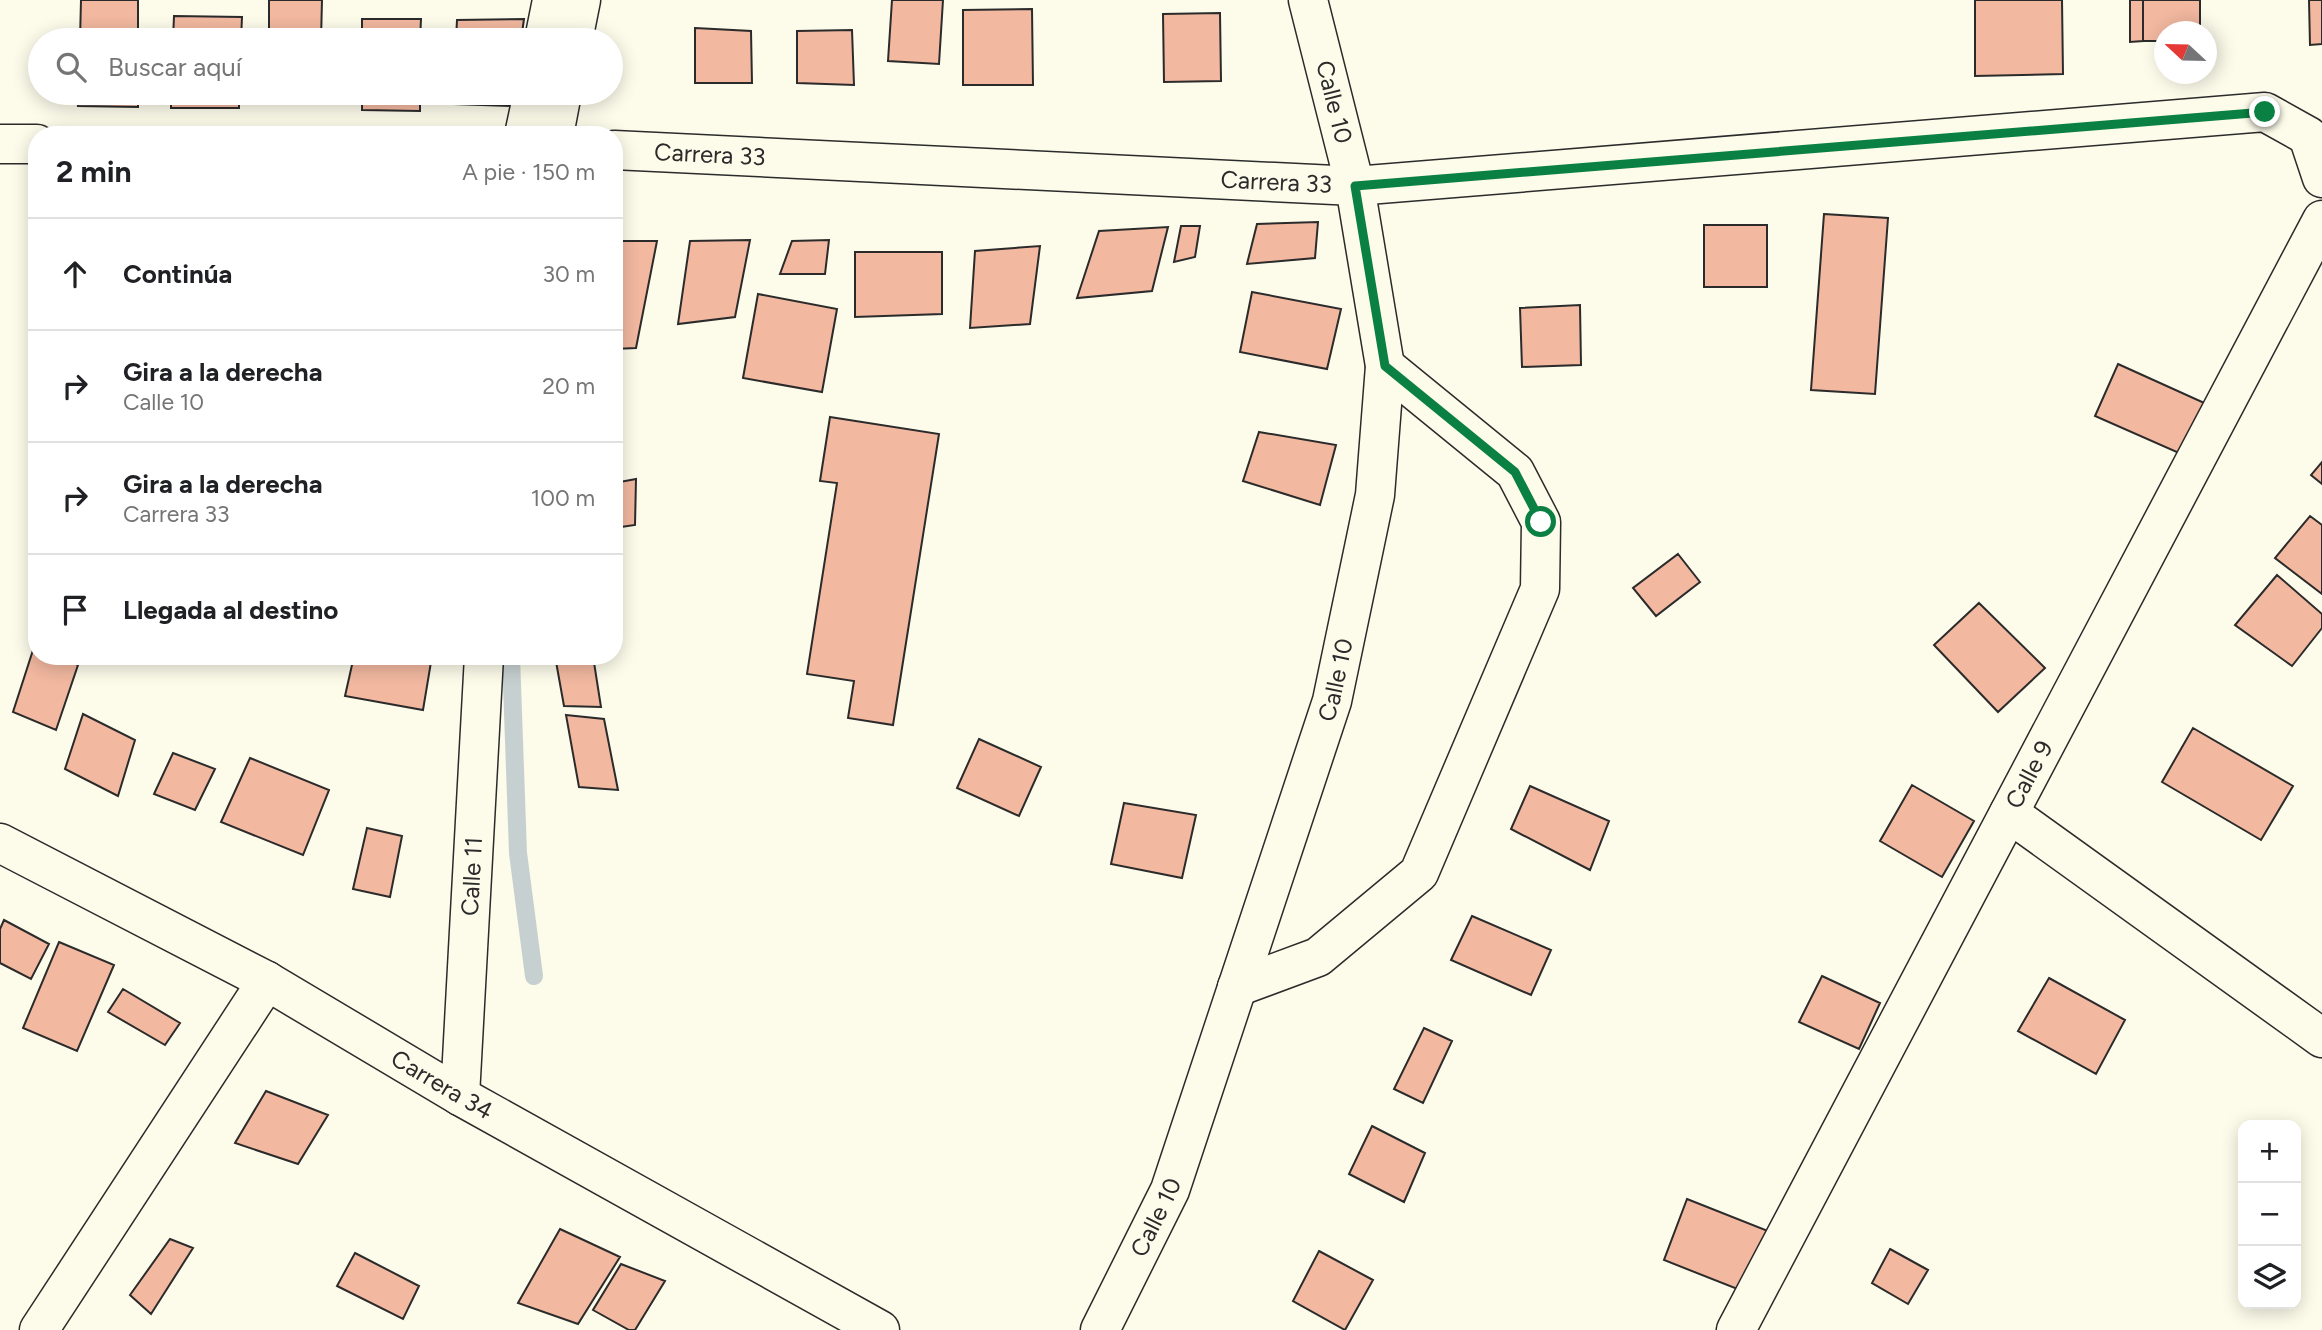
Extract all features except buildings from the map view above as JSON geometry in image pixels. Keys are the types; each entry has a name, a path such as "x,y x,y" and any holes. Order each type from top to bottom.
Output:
{"street":[{"path":"546,28 552,0"},
{"path":"575,28 581,0"},
{"name":"Calle 10","path":"1100,1330 1170,1190 1332,701 1375,495 1385,366 1355,186 1308,0"},
{"path":"526,126 530,105"},
{"path":"556,126 560,105"},
{"name":"Carrera 33","path":"623,150 1355,186 2265,112 2308,136 2322,178"},
{"path":"0,144 28,144"},
{"name":"Calle 9","path":"1736,1330 2322,220"},
{"path":"1237,987 1318,957 1419,873 1540,589 1541,522 1515,472 1385,366"},
{"name":"Calle 11","path":"460,1096 484,665"},
{"path":"2009,813 2322,1038"},
{"name":"Carrera 34","path":"0,843 267,981 460,1096 880,1330"},
{"path":"39,1330 267,981"}],"waterway":[{"path":"511,665 518,853 534,976"}],"route":[{"path":"1541,522 1515,472 1385,366 1355,186 2265,112"}]}
